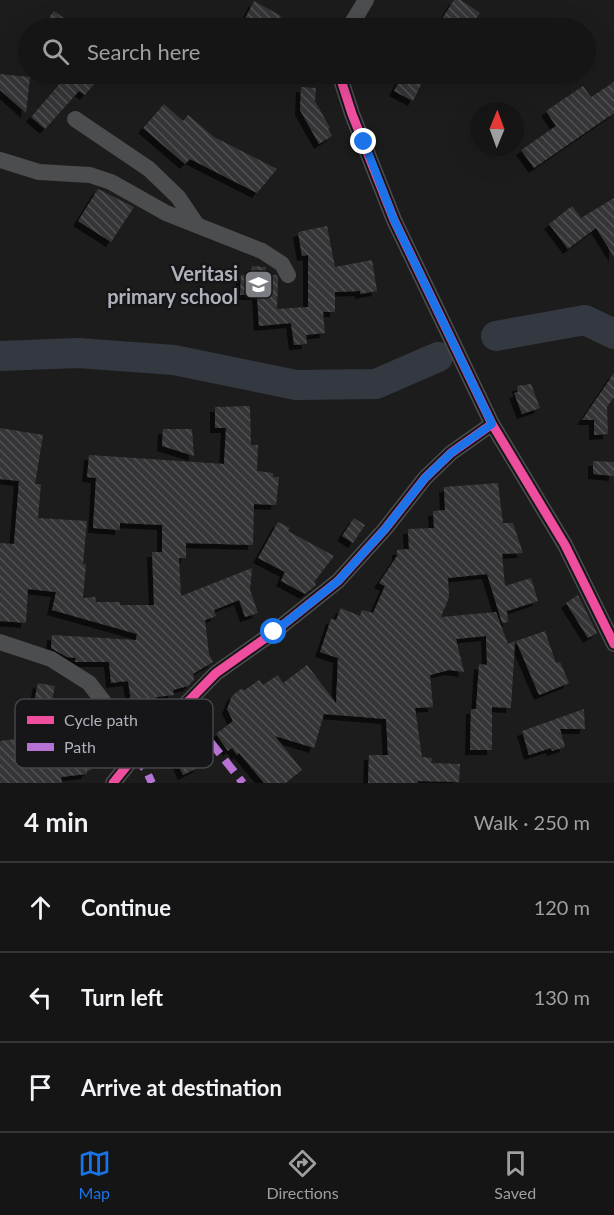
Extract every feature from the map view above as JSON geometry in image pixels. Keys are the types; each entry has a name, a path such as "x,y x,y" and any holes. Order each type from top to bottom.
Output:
{"street":[{"path":"355,18 366,0"},
{"path":"342,84 394,220 492,424 565,544 614,644"},
{"path":"75,119 149,169 178,197 198,225"},
{"path":"0,160 39,171 90,175 111,182 166,213 262,251 282,264 288,275"},
{"path":"191,699 216,673 274,632 338,581 385,529 425,478 451,453 492,424"},
{"path":"0,642 51,659 89,683 101,699"},
{"path":"113,783 126,768"}],"building":[{"path":"454,0 461,0 480,13 476,18 442,18"},
{"path":"254,1 281,16 280,18 245,18"},
{"path":"54,11 64,18 49,18"},
{"path":"0,74 18,76 18,84 29,84 26,113 0,90"},
{"path":"614,82 614,113 534,168 524,154 524,148 556,126 546,111 583,86 591,97"},
{"path":"59,84 94,84 85,95 79,91 45,129 31,117"},
{"path":"398,84 421,84 413,101 394,91"},
{"path":"301,87 316,88 315,101 330,128 328,129 332,136 319,144 300,110"},
{"path":"164,104 183,121 188,115 214,137 277,169 257,193 190,159 185,164 143,128"},
{"path":"98,189 134,207 111,242 78,221"},
{"path":"614,198 614,257 596,228 568,249 549,224 572,206 581,218"},
{"path":"327,226 335,267 372,260 377,291 360,294 360,291 335,292 335,312 323,312 325,333 306,335 307,344 294,345 291,323 259,326 257,295 240,295 241,275 251,275 252,266 266,267 266,275 276,275 278,278 277,309 308,307 308,255 302,256 298,232"},
{"path":"614,373 614,397 607,407 608,434 594,435 594,420 582,420"},
{"path":"531,384 540,408 522,414 514,393 518,392 517,386"},
{"path":"250,406 251,445 258,445 257,471 273,473 273,477 279,477 276,505 254,504 253,545 186,543 186,558 179,558 181,596 252,568 250,590 258,613 245,617 239,600 214,610 216,616 205,620 209,654 213,662 193,674 194,680 188,686 173,690 174,695 156,697 156,699 131,699 128,681 111,683 109,662 75,662 76,658 67,657 51,648 52,635 136,640 137,634 52,610 56,592 28,589 26,623 0,621 0,543 14,544 19,481 0,479 0,428 43,435 35,484 41,484 38,518 87,521 83,598 95,597 96,602 120,602 120,605 154,605 152,552 162,552 162,525 120,523 120,530 93,528 96,478 87,477 89,455 224,464 226,428 215,428 215,407"},
{"path":"163,429 192,429 194,456 162,446"},
{"path":"593,461 614,462 614,476 593,474"},
{"path":"498,483 503,523 513,523 523,553 502,554 505,586 531,578 538,601 507,611 508,622 502,623 487,574 448,578 449,597 441,617 496,612 508,644 515,641 511,708 492,707 492,750 470,750 471,709 476,709 479,664 487,665 486,636 456,639 464,672 449,670 430,675 433,707 415,708 422,757 432,758 431,763 460,764 459,782 368,783 369,755 388,755 386,719 324,714 314,748 275,736 302,770 286,783 264,783 239,753 237,755 232,748 228,751 216,734 233,721 227,709 232,696 259,680 263,685 278,675 283,683 307,665 336,703 338,658 320,652 331,619 336,620 341,608 360,616 362,610 373,613 385,586 379,583 397,556 397,550 409,549 408,529 434,528 433,511 445,510 444,487"},
{"path":"354,518 365,525 353,543 342,536"},
{"path":"278,522 290,528 288,531 334,556 314,582 315,586 305,594 281,581 285,572 258,558"},
{"path":"578,595 597,633 588,638 566,603"},
{"path":"545,631 556,663 560,662 569,683 539,695 516,641"},
{"path":"38,683 55,686 52,699 35,699"},
{"path":"584,709 585,729 560,729 565,747 552,751 551,748 529,755 522,731"},
{"path":"15,739 15,768 91,768 91,770 87,771 87,774 61,777 62,783 0,783 0,741"},
{"path":"180,768 197,768 183,775"}],"waterway":[{"path":"496,336 585,320 614,334"},
{"path":"0,356 78,353 174,360 296,385 376,384 438,357"}],"marked path":[{"path":"213,745 243,783"},
{"path":"144,768 152,783"}],"cycle path":[{"path":"342,84 394,220 492,424 565,545 614,644"},
{"path":"191,699 216,673 274,632 338,581 385,529 425,478 451,453 492,424"},
{"path":"113,783 125,768"}],"place":[{"name":"Veritasi primary school","path":"259,285"}],"route":[{"path":"274,632 338,581 385,529 425,478 451,453 492,424 394,220 364,142"}]}
